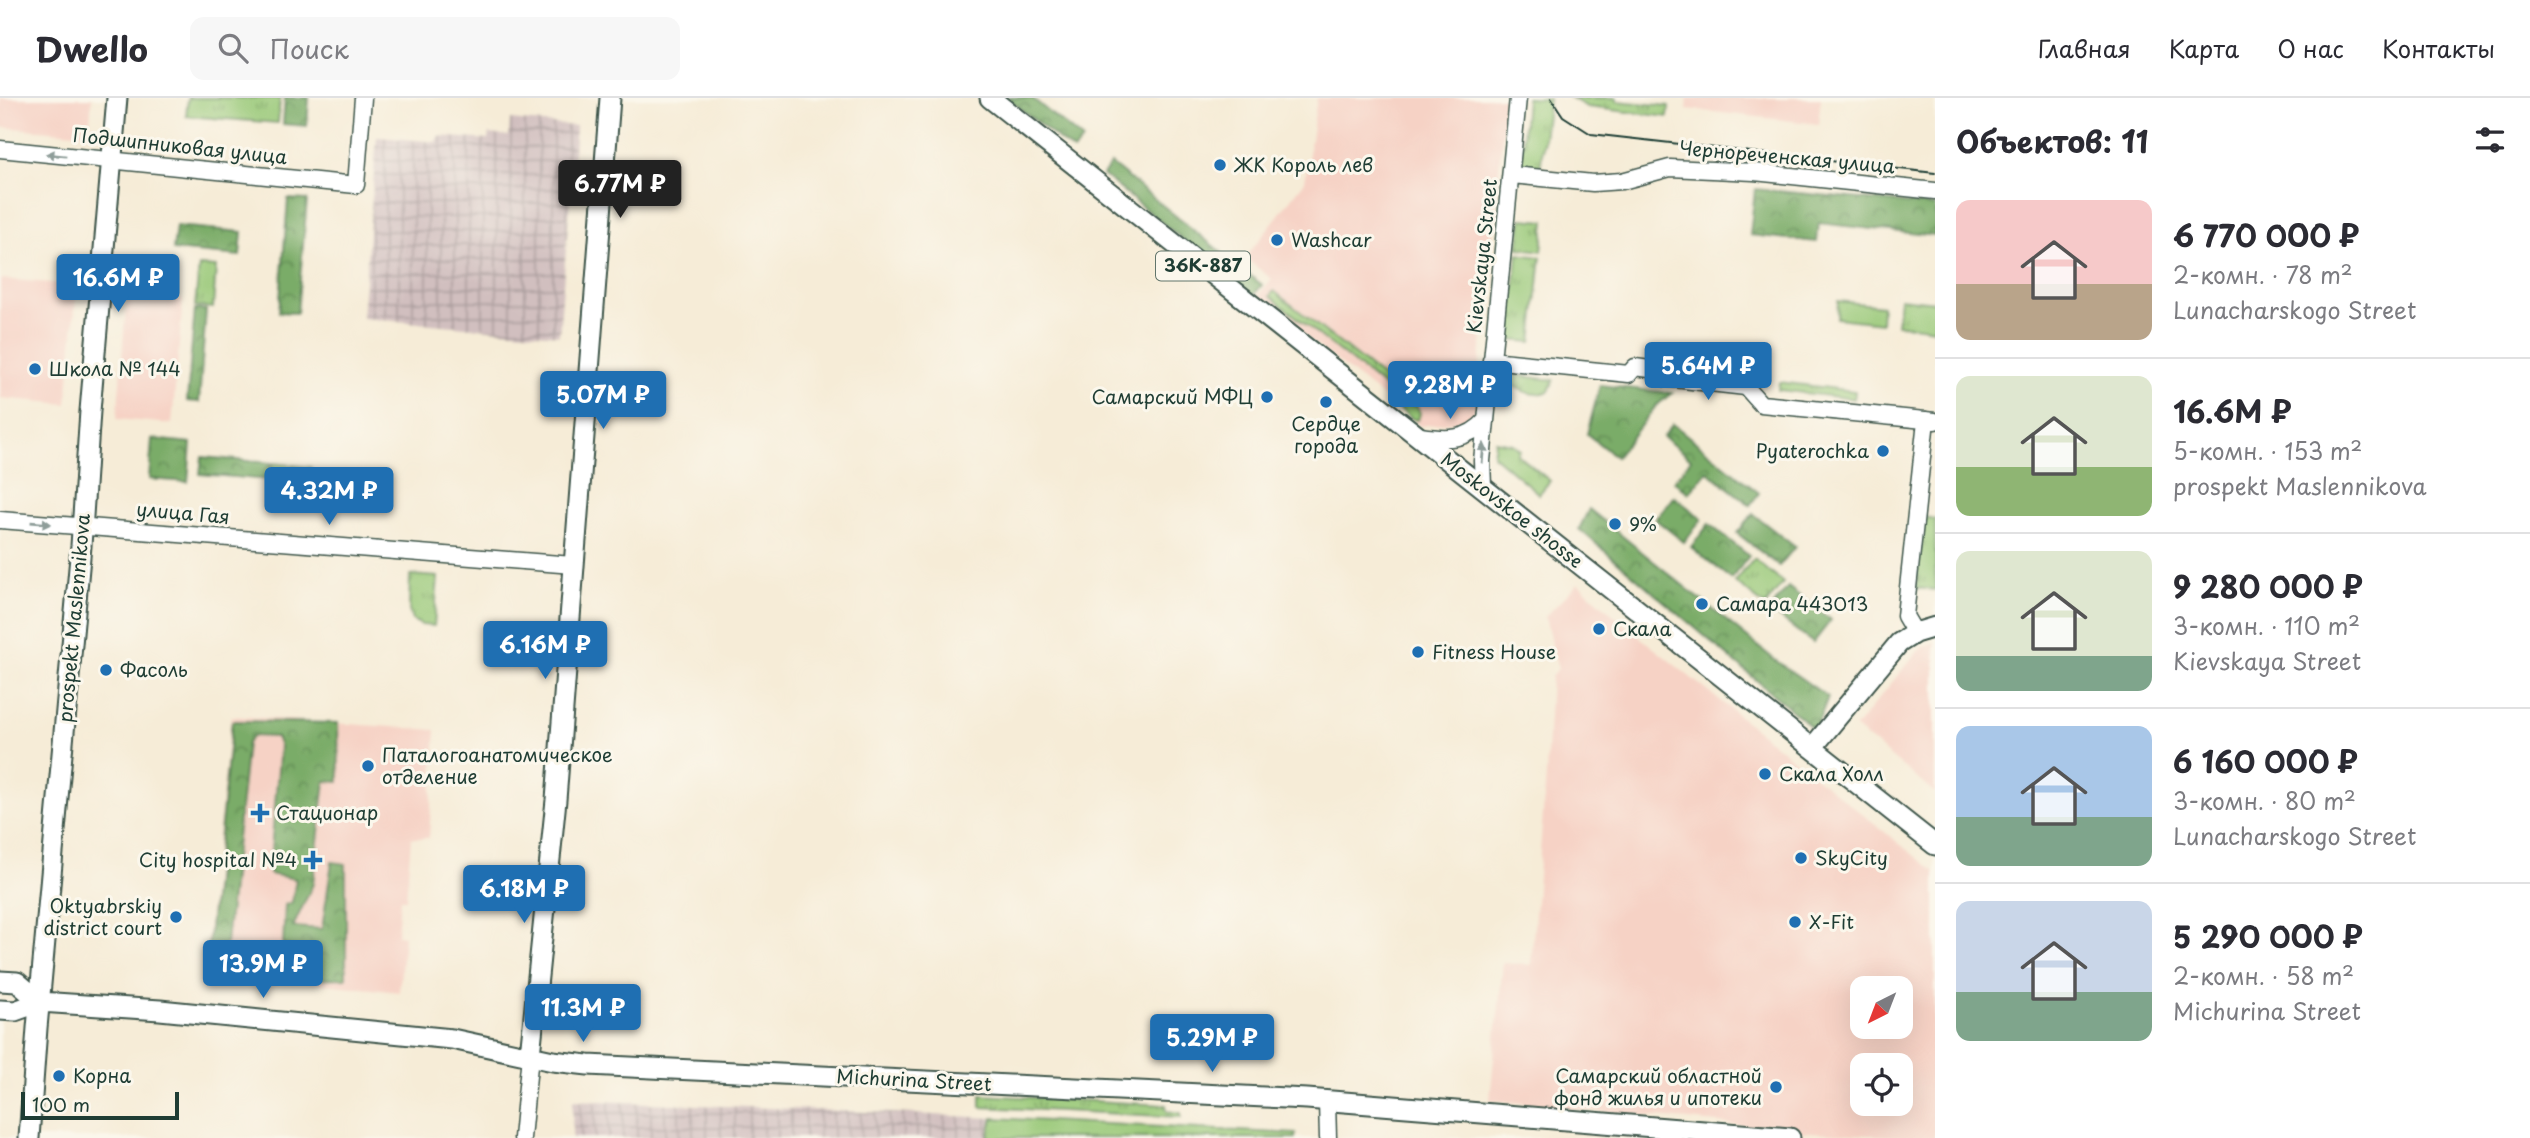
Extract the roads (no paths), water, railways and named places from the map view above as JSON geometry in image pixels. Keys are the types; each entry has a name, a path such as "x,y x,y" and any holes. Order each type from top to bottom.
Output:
{"main road":[{"name":"prospekt Maslennikova","path":"29,1138 117,98"},
{"path":"530,1055 556,800 610,98"},
{"name":"Moskovskoe shosse","path":"990,98 1935,845"},
{"path":"1812,748 1906,631 1935,627"},
{"path":"0,981 17,982 40,1002"},
{"name":"Michurina Street","path":"0,1010 15,1011 40,1002 375,1030 452,1039 553,1061 588,1065 1180,1092 1790,1138"}],"street":[{"name":"Подшипниковая улица","path":"0,149 356,186 363,98"},
{"name":"Kievskaya Street","path":"1483,486 1482,461 1491,360 1518,98"},
{"name":"Чернореченская улица","path":"1512,175 1593,183 1622,181 1671,168 1754,172 1935,191"},
{"path":"1491,360 1629,374 1635,367 1657,370 1665,378 1746,387 1761,404 1931,421 1906,631"},
{"path":"1420,436 1447,440 1460,438 1471,433 1486,419"},
{"name":"улица Гая","path":"0,520 573,565"},
{"path":"522,1138 530,1055"},
{"path":"1327,1101 1328,1138"}],"tram line":[{"path":"1551,98 1563,116 1591,134 1935,173"}],"place":[{"name":"ЖК Король лев","path":"1220,165"},
{"name":"Washcar","path":"1277,240"},
{"name":"Школа № 144","path":"35,369"},
{"name":"Самарский МФЦ","path":"1267,397"},
{"name":"Сердце города","path":"1326,402"},
{"name":"Pyaterochka","path":"1883,451"},
{"name":"9%","path":"1615,524"},
{"name":"Самара 443013","path":"1702,604"},
{"name":"Скала","path":"1599,629"},
{"name":"Fitness House","path":"1418,652"},
{"name":"Фасоль","path":"106,670"},
{"name":"Паталогоанатомическое отделение","path":"368,766"},
{"name":"Скала Холл","path":"1765,774"},
{"name":"Стационар","path":"260,813"},
{"name":"SkyCity","path":"1801,858"},
{"name":"City hospital №4","path":"313,860"},
{"name":"Oktyabrskiy district court","path":"176,917"},
{"name":"X-Fit","path":"1795,922"},
{"name":"Корна","path":"59,1076"},
{"name":"Самарский областной фонд жилья и ипотеки","path":"1776,1087"}]}
